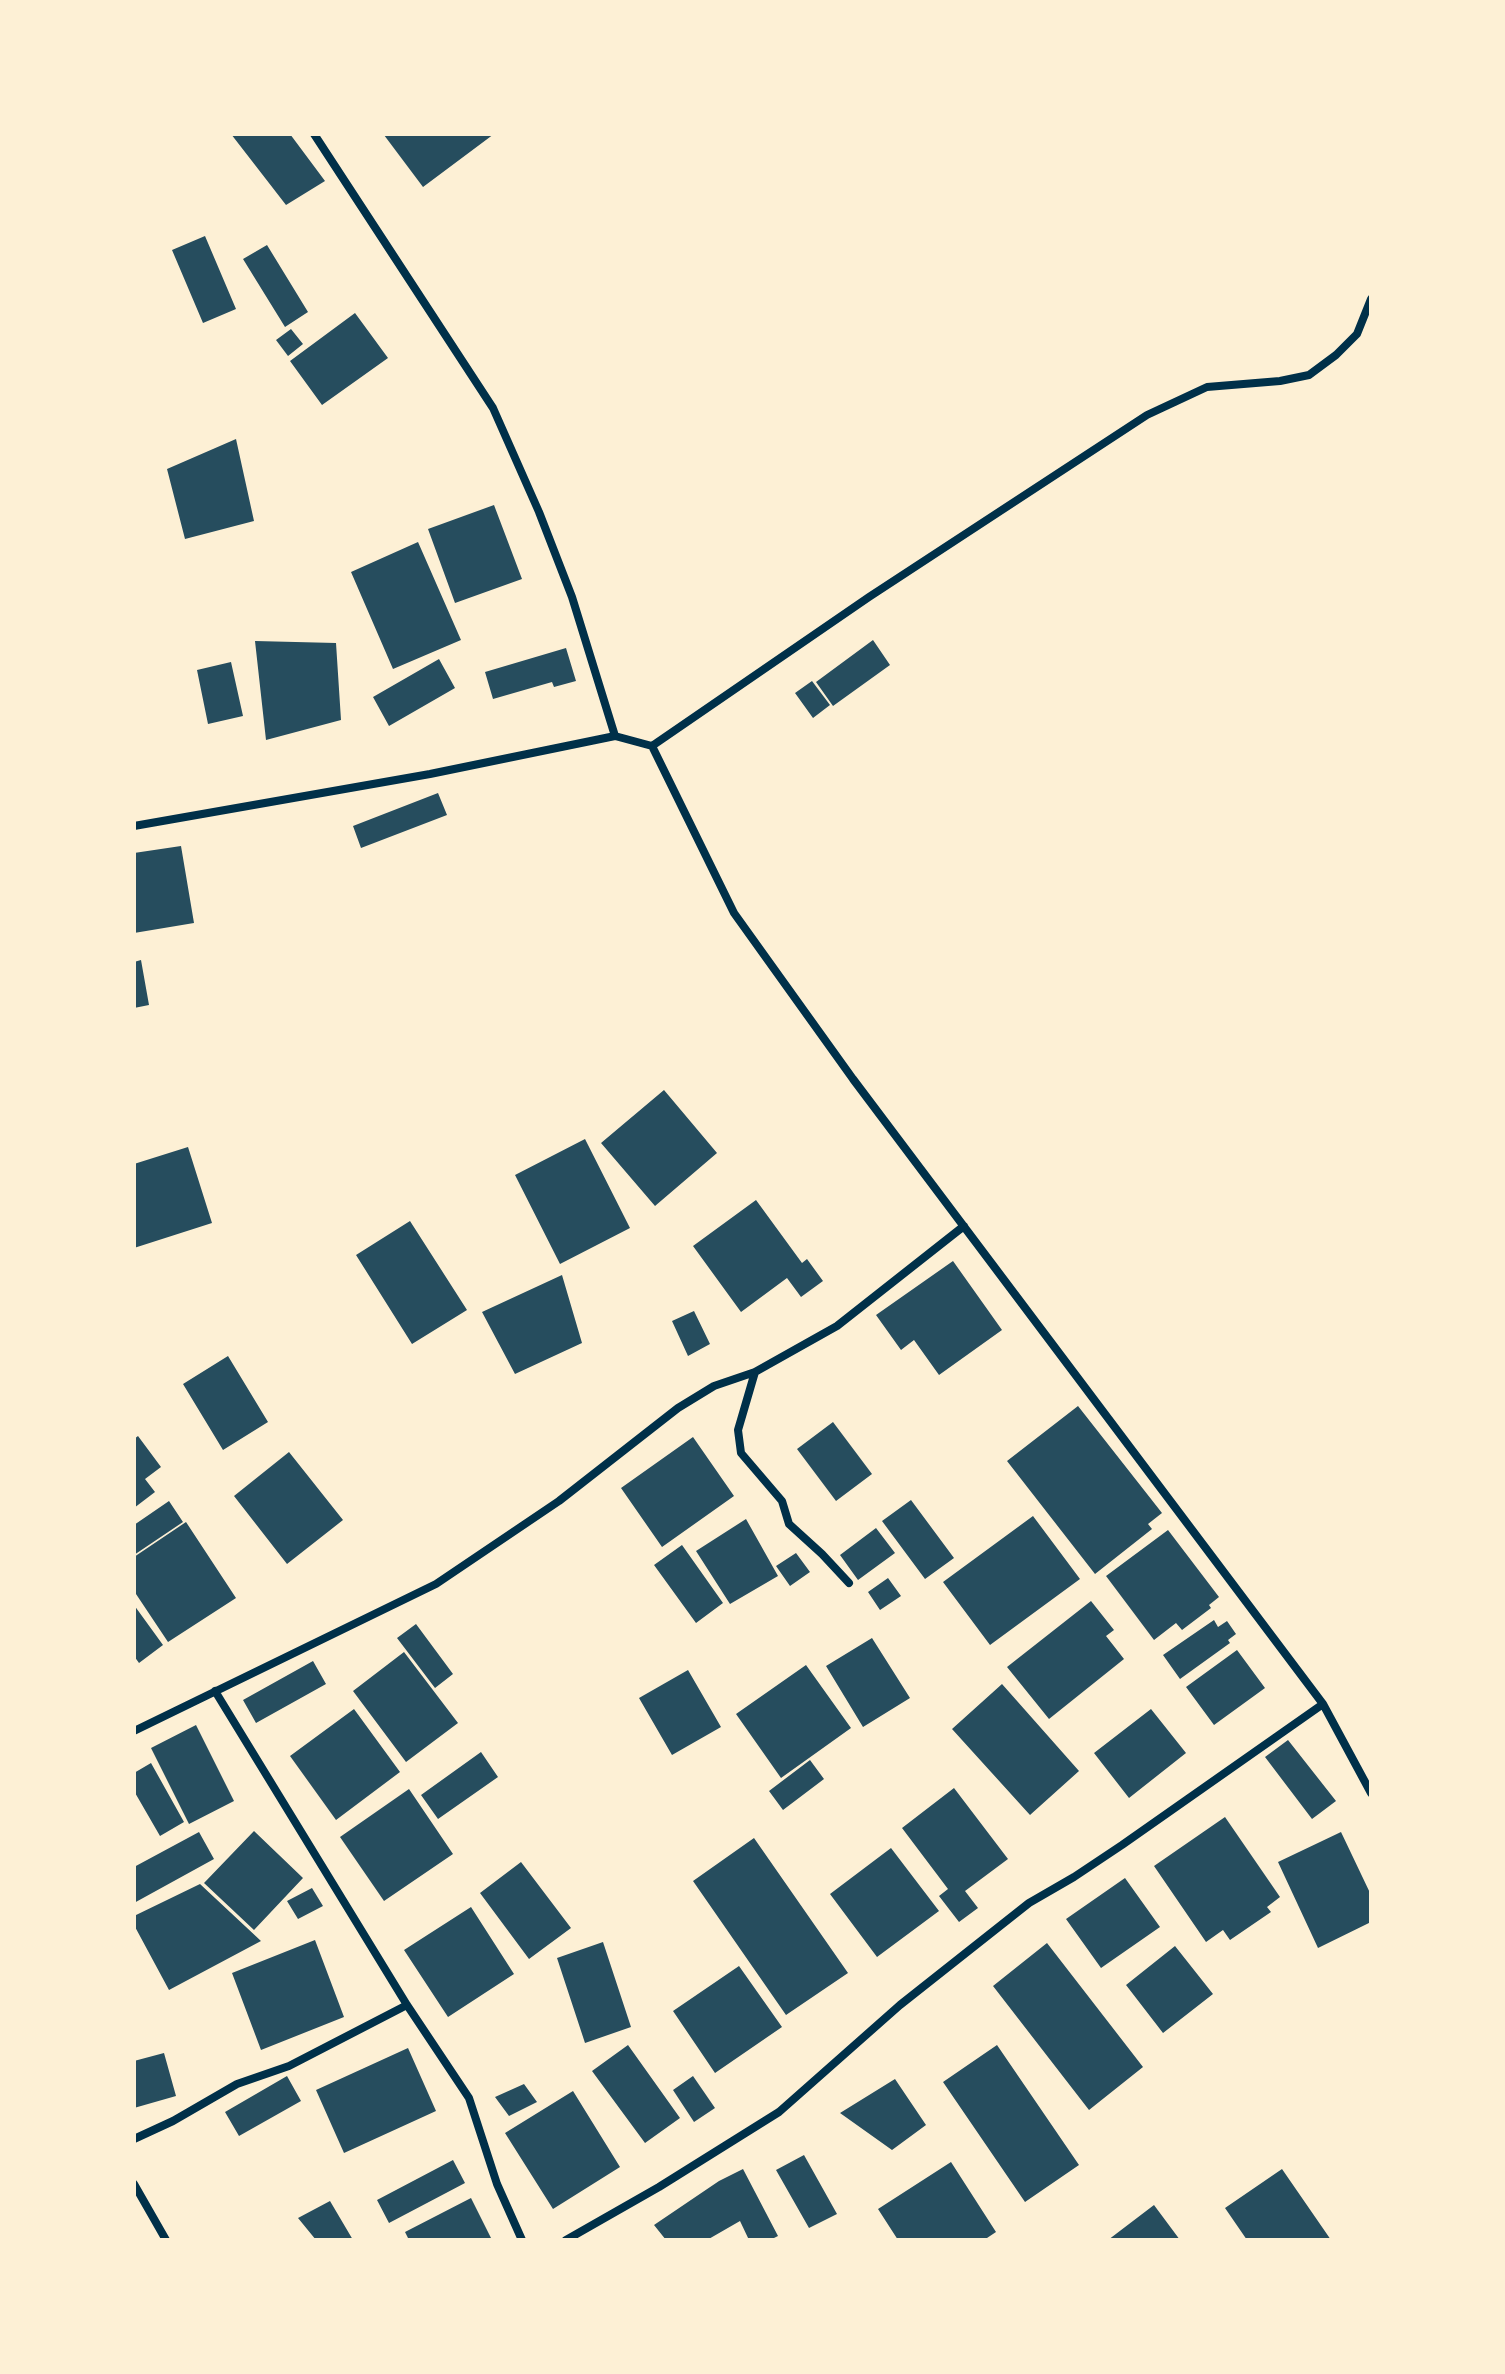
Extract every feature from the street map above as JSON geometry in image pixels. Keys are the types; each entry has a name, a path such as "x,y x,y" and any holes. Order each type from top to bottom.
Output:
{"street":[{"path":"319,136 493,408 572,597 615,736"},
{"path":"652,746 869,597 1147,415 1207,387 1280,381 1309,375 1357,334 1371,299"},
{"path":"134,826 430,774 615,736 652,746 734,913 853,1079 1323,1704 1371,1793"},
{"path":"134,1731 436,1584 559,1501 678,1408 714,1386 755,1372 837,1326 964,1226"},
{"path":"755,1372 738,1430 741,1453 782,1501 789,1524 849,1583"},
{"path":"215,1691 407,2005 469,2098 497,2184 522,2240"},
{"path":"566,2240 659,2187 779,2112 900,2005 1029,1903 1086,1869 1323,1704"},
{"path":"134,2139 173,2121 237,2084 289,2066 407,2005"},
{"path":"134,2184 166,2240"}],"building":[{"path":"231,134 290,134 325,181 286,205"},
{"path":"386,134 494,134 423,187"},
{"path":"205,236 236,309 203,323 172,250"},
{"path":"267,245 308,312 285,327 243,259"},
{"path":"355,313 388,358 322,405 290,361"},
{"path":"291,329 303,344 288,356 276,340"},
{"path":"236,439 254,521 185,539 167,469"},
{"path":"494,505 522,579 455,603 428,529"},
{"path":"418,542 461,640 393,669 351,572"},
{"path":"873,640 890,665 833,706 816,682"},
{"path":"255,641 336,643 341,720 266,740"},
{"path":"566,648 576,681 554,687 552,682 493,699 485,672"},
{"path":"439,659 455,688 389,726 373,697"},
{"path":"231,662 243,716 208,724 197,670"},
{"path":"812,681 830,705 813,718 795,693"},
{"path":"438,793 447,815 361,848 353,826"},
{"path":"181,846 194,923 134,933 134,853"},
{"path":"141,960 149,1005 134,1008 134,962"},
{"path":"664,1090 717,1153 655,1206 601,1143"},
{"path":"585,1139 630,1228 560,1264 515,1175"},
{"path":"188,1147 212,1223 134,1248 134,1164"},
{"path":"756,1200 802,1263 807,1259 823,1281 801,1297 787,1278 741,1312 693,1246"},
{"path":"410,1221 467,1310 412,1344 356,1255"},
{"path":"953,1261 1002,1330 939,1375 914,1340 901,1350 876,1315"},
{"path":"562,1275 582,1343 515,1374 482,1312"},
{"path":"694,1311 710,1344 688,1356 672,1321"},
{"path":"228,1356 268,1422 223,1450 183,1384"},
{"path":"1078,1406 1162,1513 1148,1524 1152,1529 1095,1574 1007,1461"},
{"path":"833,1422 872,1474 836,1501 797,1449"},
{"path":"138,1436 161,1467 145,1479 155,1492 134,1508 134,1439"},
{"path":"693,1437 734,1496 662,1547 621,1488"},
{"path":"289,1452 343,1520 287,1564 234,1496"},
{"path":"911,1500 954,1558 925,1579 882,1521"},
{"path":"169,1501 183,1522 134,1555 134,1525"},
{"path":"1033,1516 1080,1579 990,1645 943,1582"},
{"path":"746,1519 778,1576 730,1604 696,1551"},
{"path":"186,1522 236,1598 168,1642 134,1591 134,1557"},
{"path":"876,1528 895,1553 858,1580 840,1555"},
{"path":"1168,1530 1219,1597 1209,1605 1211,1608 1182,1630 1176,1623 1154,1640 1106,1576"},
{"path":"682,1545 723,1603 696,1623 654,1565"},
{"path":"796,1553 810,1572 790,1586 776,1566"},
{"path":"888,1578 901,1596 880,1610 868,1592"},
{"path":"1091,1601 1114,1630 1106,1636 1124,1659 1049,1719 1007,1667"},
{"path":"134,1605 163,1645 139,1663 134,1656"},
{"path":"1214,1620 1218,1627 1227,1621 1236,1634 1228,1640 1230,1643 1180,1679 1163,1655"},
{"path":"416,1624 453,1674 435,1688 397,1638"},
{"path":"872,1638 910,1698 863,1727 826,1666"},
{"path":"1237,1650 1265,1688 1214,1725 1186,1687"},
{"path":"404,1652 458,1723 406,1762 353,1691"},
{"path":"313,1661 326,1684 256,1723 243,1700"},
{"path":"806,1665 851,1728 781,1778 736,1714"},
{"path":"688,1670 721,1727 672,1755 639,1698"},
{"path":"1002,1684 1079,1771 1030,1815 952,1729"},
{"path":"354,1709 400,1772 336,1820 290,1756"},
{"path":"1151,1709 1186,1753 1129,1798 1094,1753"},
{"path":"196,1725 234,1801 189,1824 151,1748"},
{"path":"1288,1740 1336,1801 1312,1819 1265,1757"},
{"path":"481,1752 498,1777 438,1819 421,1795"},
{"path":"810,1760 824,1779 783,1810 769,1791"},
{"path":"151,1763 184,1822 160,1836 134,1791 134,1773"},
{"path":"954,1788 1008,1859 965,1891 978,1908 959,1922 939,1896 948,1889 902,1828"},
{"path":"409,1789 453,1854 384,1901 340,1837"},
{"path":"1225,1817 1280,1897 1267,1907 1271,1912 1230,1940 1223,1930 1206,1942 1154,1866"},
{"path":"254,1831 303,1878 254,1930 204,1883"},
{"path":"199,1832 214,1859 134,1903 134,1867"},
{"path":"1341,1832 1371,1895 1371,1922 1318,1948 1278,1862"},
{"path":"754,1838 848,1973 786,2015 693,1881"},
{"path":"891,1848 939,1911 877,1957 830,1894"},
{"path":"521,1862 571,1928 529,1959 480,1893"},
{"path":"1125,1878 1160,1927 1101,1968 1066,1919"},
{"path":"200,1884 261,1941 169,1990 134,1925 134,1916"},
{"path":"312,1888 323,1906 298,1919 287,1901"},
{"path":"471,1907 514,1974 448,2017 404,1950"},
{"path":"315,1940 344,2017 261,2050 232,1973"},
{"path":"603,1942 631,2027 585,2043 557,1958"},
{"path":"1047,1943 1143,2067 1089,2110 993,1986"},
{"path":"1175,1946 1213,1994 1163,2033 1126,1985"},
{"path":"739,1966 782,2027 715,2073 673,2011"},
{"path":"628,2045 680,2118 645,2143 592,2071"},
{"path":"997,2045 1079,2165 1025,2202 943,2082"},
{"path":"408,2048 436,2111 344,2153 316,2090"},
{"path":"164,2053 176,2096 134,2108 134,2061"},
{"path":"287,2076 301,2101 239,2136 225,2112"},
{"path":"693,2076 715,2108 694,2122 673,2090"},
{"path":"895,2079 926,2125 892,2150 840,2113"},
{"path":"524,2084 537,2102 509,2116 495,2097"},
{"path":"573,2091 620,2167 553,2209 505,2133"},
{"path":"804,2155 837,2214 809,2228 776,2170"},
{"path":"453,2160 465,2183 389,2223 377,2200"},
{"path":"951,2162 996,2232 984,2240 898,2240 878,2209"},
{"path":"743,2169 778,2236 770,2240 749,2240 740,2221 707,2240 666,2240 654,2225 719,2181"},
{"path":"1282,2169 1331,2240 1247,2240 1225,2208"},
{"path":"471,2198 492,2240 409,2240 405,2232"},
{"path":"330,2201 353,2240 316,2240 298,2218"},
{"path":"1154,2205 1180,2240 1108,2240"}]}
